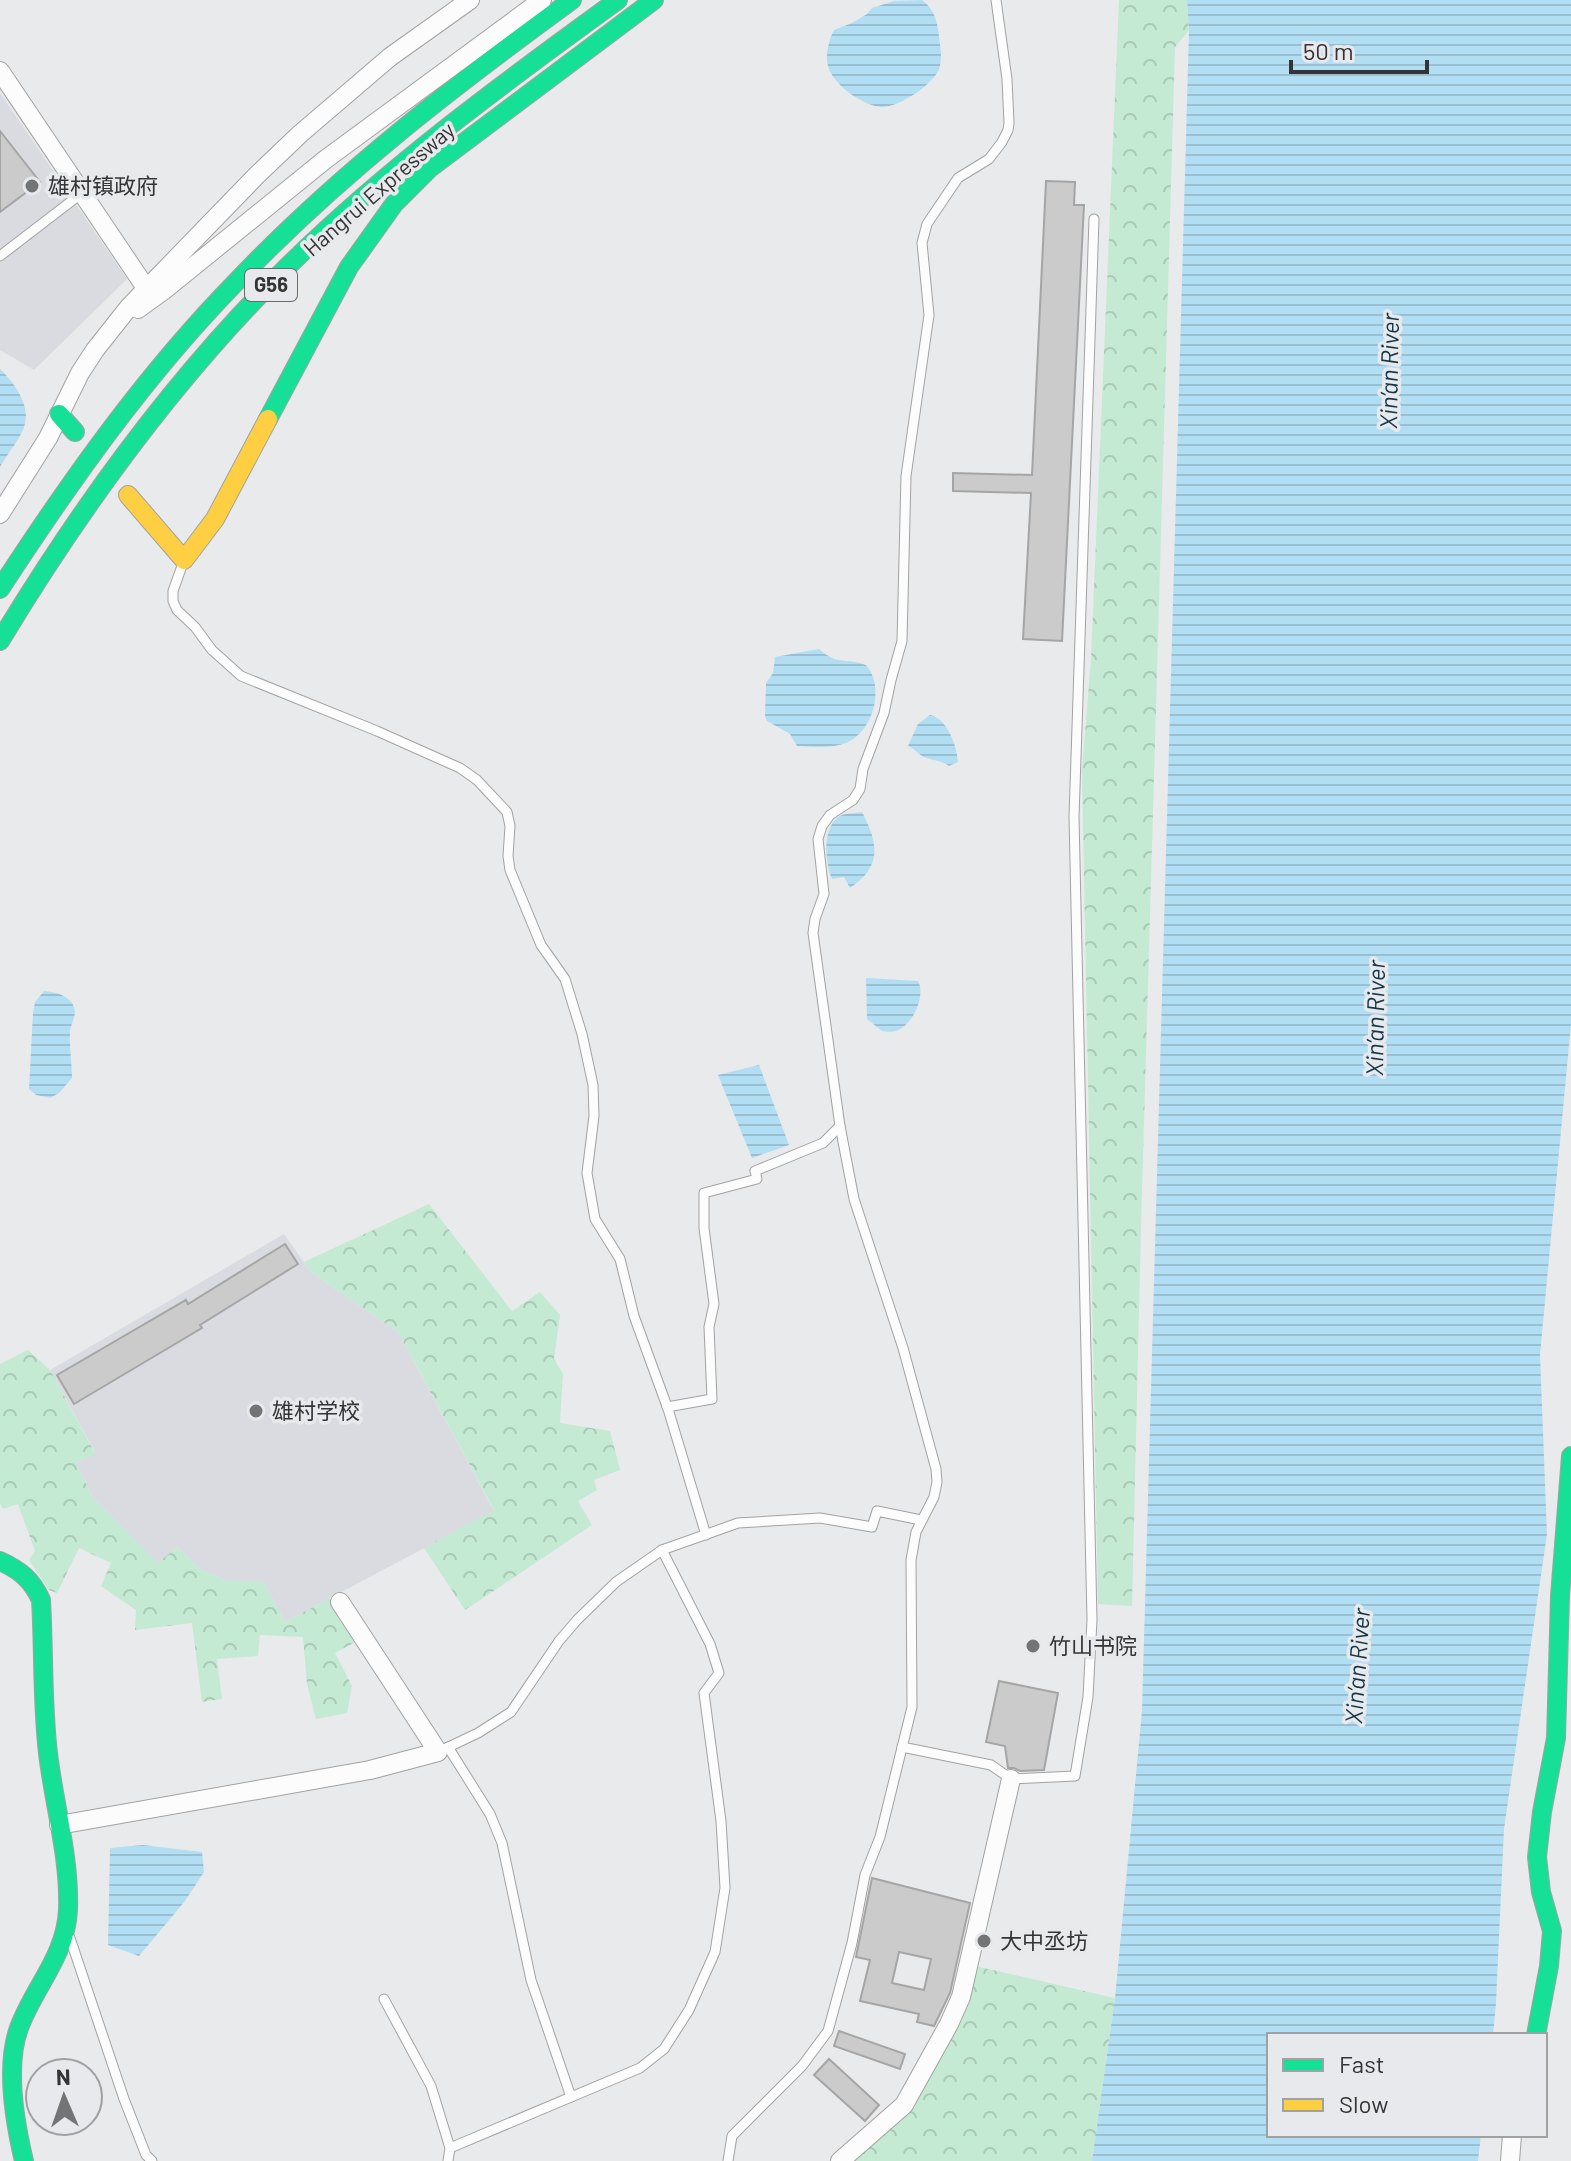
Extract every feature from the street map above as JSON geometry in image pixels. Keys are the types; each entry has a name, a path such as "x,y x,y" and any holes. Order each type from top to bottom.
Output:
{"main road":[{"name":"Hangrui Expressway","path":"0,589 121,415 237,281 313,206 359,167 464,81 572,0"},
{"name":"Hangrui Expressway","path":"0,641 72,529 143,431 256,300 332,226 388,178 505,84 618,0"},
{"path":"128,495 184,560 215,519 349,267 378,223 430,168 654,0"},
{"path":"59,414 75,432"},
{"path":"1536,2033 1552,1931 1541,1892 1537,1857 1556,1738 1560,1596 1571,1456"},
{"path":"0,1561 22,1571 41,1600 48,1752 68,1898 64,1945 24,2016 14,2044 17,2129 24,2161"}],"street":[{"path":"0,514 48,438 80,373 111,328 146,288 300,134 390,57 470,0"},
{"path":"111,328 163,291 326,159 542,0"},
{"path":"0,71 146,288"},
{"path":"59,1825 370,1770 443,1750 340,1602"},
{"path":"840,2161 904,2105 949,2024 961,1997 1011,1779"},
{"path":"1510,2161 1512,2137"}],"lane":[{"path":"728,2161 732,2136 802,2066 828,2031 852,1943 865,1875 880,1837 912,1707 911,1560 921,1520 934,1497 936,1469 903,1348 854,1199 840,1126 813,933 824,894 818,839 830,815 853,800 860,789 863,769 884,713 902,641 906,476 929,315 922,243 927,224 958,178 989,159 1008,130 1007,79 996,0"},
{"path":"0,256 82,193"},
{"path":"902,1747 991,1765 1011,1779 1075,1776 1088,1697 1092,1620 1074,817 1094,219"},
{"path":"184,560 173,591 177,610 212,650 241,676 460,768 477,780 507,812 510,870 541,945 565,979 582,1034 593,1085 594,1116 587,1173 595,1219 620,1259 634,1316 667,1407 706,1535"},
{"path":"667,1407 712,1399 709,1327 714,1304 704,1228 704,1193 757,1179 755,1171 823,1143 840,1126"},
{"path":"571,2097 531,1980 502,1843 490,1814 443,1750 511,1712 577,1620 616,1582 662,1550 738,1523 820,1518 872,1527 877,1511 921,1520"},
{"path":"450,2148 640,2068 664,2049 689,2010 715,1952 725,1888 721,1821 704,1693 719,1673 710,1644 662,1550"},
{"path":"67,1931 124,2099 146,2155 152,2161"},
{"path":"384,1999 431,2086 450,2148 448,2161"}],"shaded area":[{"name":"雄村镇政府","path":"0,93 127,279 34,370 0,350"},
{"name":"雄村学校","path":"284,1234 311,1272 398,1332 494,1511 285,1622 263,1581 227,1581 201,1570 177,1547 158,1564 93,1498 76,1463 95,1452 50,1370"}],"green space":[{"path":"1119,0 1187,0 1189,30 1175,47 1132,1606 1098,1604 1082,771 1091,658"},
{"path":"429,1204 512,1311 540,1292 560,1315 554,1359 563,1374 560,1423 610,1431 620,1470 594,1480 597,1490 578,1501 592,1525 465,1610 424,1548 494,1510 398,1332 311,1272 304,1262"},
{"path":"28,1350 50,1370 95,1453 76,1463 93,1498 158,1563 177,1547 201,1570 227,1581 263,1581 285,1622 330,1598 357,1641 335,1653 352,1686 347,1713 316,1719 307,1684 303,1637 260,1635 258,1656 217,1659 222,1699 202,1702 192,1623 135,1630 136,1610 101,1586 111,1563 79,1548 57,1593 49,1590 29,1560 35,1551 18,1504 3,1509 0,1503 0,1364"},
{"path":"975,1966 1115,1998 1092,2161 852,2161 909,2114 968,2005"}],"water":[{"path":"922,0 936,20 941,50 939,69 930,82 905,100 887,107 857,98 842,87 827,62 834,30 852,23 872,8 894,1"},
{"name":"Xin’an River","path":"1187,0 1571,0 1571,1024 1540,1355 1547,1534 1504,1829 1493,2033 1267,2033 1267,2137 1481,2137 1478,2161 1092,2161 1115,1998 1142,1711 1189,30"},
{"path":"0,369 20,395 26,419 19,437 0,467"},
{"path":"819,649 837,659 866,665 875,684 874,707 864,728 848,742 829,747 797,746 790,734 767,721 766,683 773,673 775,657"},
{"path":"930,715 946,727 956,748 958,762 949,766 924,757 908,746 918,724"},
{"path":"862,812 872,834 873,862 861,880 850,888 844,877 832,879 826,844 835,820 842,815"},
{"path":"866,978 918,981 919,1002 913,1016 902,1028 882,1031 867,1019"},
{"path":"44,991 67,998 75,1011 70,1031 72,1078 50,1098 36,1095 29,1089 33,1012 35,1002"},
{"path":"759,1065 789,1145 752,1158 718,1075"},
{"path":"143,1845 202,1852 204,1872 185,1901 139,1956 108,1945 110,1848"}],"building":[{"path":"0,131 40,182 0,212"},
{"path":"1046,181 1075,182 1074,205 1084,205 1062,641 1023,639 1031,493 953,491 953,473 1032,475"},
{"path":"285,1244 298,1264 200,1325 202,1328 74,1404 57,1375 186,1300 188,1304"},
{"path":"999,1681 1058,1693 1044,1770 1008,1768 1005,1746 986,1742"},
{"path":"872,1878 970,1903 950,1993 934,2026 917,2022 919,2014 860,2001 870,1960 856,1957","holes":["899,1952 931,1959 924,1990 892,1983"]},
{"path":"839,2031 905,2054 900,2069 834,2046"},
{"path":"829,2059 879,2105 865,2121 814,2075"}],"traffic: fast":[{"path":"0,589 111,429 172,353 237,281 356,168 484,65 572,0"},
{"path":"0,641 63,542 130,447 242,313 322,234 403,163 618,0"},
{"path":"268,419 349,267 394,204 430,168 654,0"},
{"path":"59,414 75,432"},
{"path":"1536,2033 1552,1931 1541,1892 1537,1857 1556,1738 1560,1596 1571,1456"},
{"path":"0,1561 25,1576 41,1600 46,1734 68,1890 62,1942 25,2013 15,2043 13,2094 24,2161"}],"traffic: slow":[{"path":"128,495 184,560 215,519 268,419"}],"place":[{"name":"雄村镇政府","path":"32,186"},
{"name":"雄村学校","path":"256,1411"},
{"name":"竹山书院","path":"1033,1646"},
{"name":"大中丞坊","path":"984,1941"}]}
